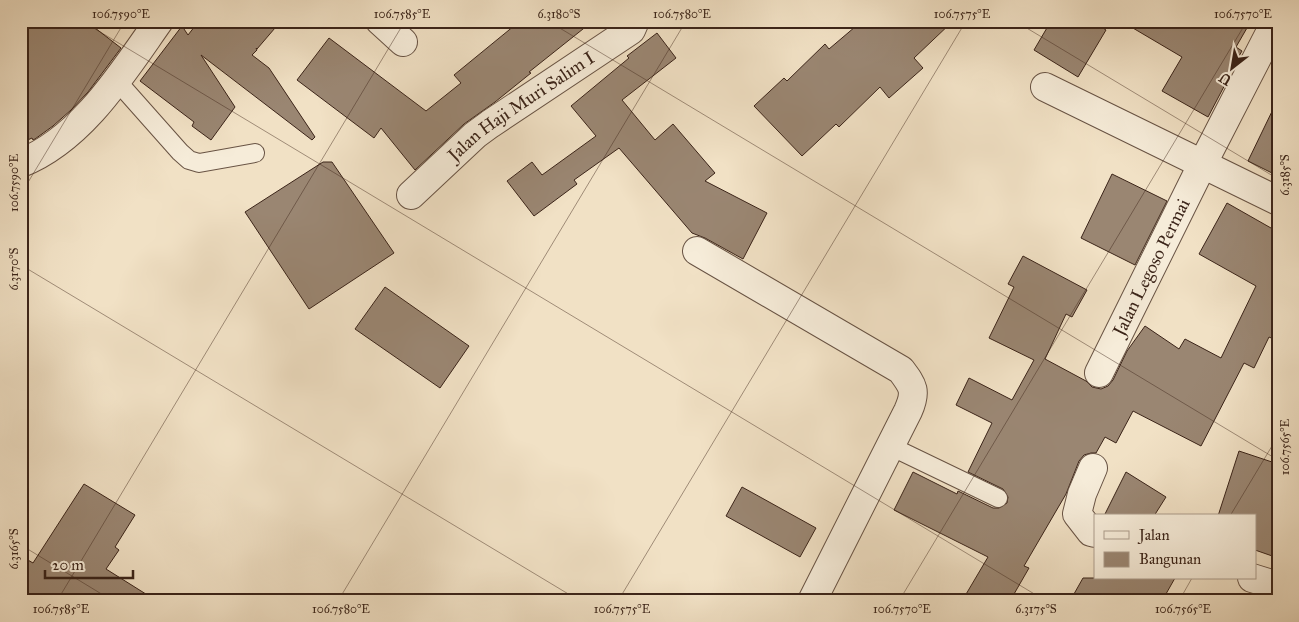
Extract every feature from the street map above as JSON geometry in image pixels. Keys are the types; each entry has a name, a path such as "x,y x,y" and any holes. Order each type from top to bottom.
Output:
{"street":[{"path":"21,163 34,158 73,131 116,81 159,21"},
{"path":"380,21 403,42"},
{"name":"Jalan Haji Muri Salim I","path":"410,195 475,135 631,30 635,21"},
{"name":"Jalan Legoso Permai","path":"1099,373 1276,21"},
{"path":"1045,87 1278,201"},
{"path":"697,251 901,370 912,384 914,397 812,601"},
{"path":"1093,468 1082,494 1077,514 1091,532 1094,533"},
{"path":"1256,579 1278,586"}],"lane":[{"path":"116,81 189,160 200,163 256,153"},
{"path":"890,446 998,498"}],"building":[{"path":"21,21 86,21 121,48 88,92 71,110 35,139 33,140 32,138 21,143"},
{"path":"199,21 281,21 252,55 269,68 315,137 312,140 201,55 235,107 211,140 192,126 194,122 140,81 182,26 188,35"},
{"path":"520,21 593,21 495,102 464,124 415,170 381,128 374,138 297,80 329,38 426,111 461,83 454,75"},
{"path":"862,21 953,21 914,58 923,68 889,98 880,87 839,127 836,124 802,156 754,106 784,78 787,81 825,44 829,49"},
{"path":"1051,21 1092,21 1106,30 1078,77 1034,50"},
{"path":"1121,21 1251,21 1236,47 1242,51 1227,76 1229,77 1208,117 1162,91 1182,57"},
{"path":"657,33 676,58 622,100 655,140 673,124 715,173 705,181 767,213 743,259 692,233 619,148 574,180 577,184 534,216 507,181 532,162 542,175 596,136 571,106 629,58 627,56"},
{"path":"1278,99 1278,176 1248,161"},
{"path":"323,162 332,162 394,253 309,309 245,212"},
{"path":"1112,174 1167,201 1135,265 1081,238"},
{"path":"1227,203 1278,232 1278,341 1269,337 1254,368 1244,363 1201,446 1133,411 1116,443 1105,437 1096,453 1084,455 1079,461 1066,494 1024,566 1029,568 1010,601 962,601 988,557 894,510 913,472 957,494 958,491 993,508 999,508 1007,503 1008,497 1003,489 968,472 992,423 956,405 969,378 1012,400 1034,360 989,338 1014,287 1008,284 1023,256 1087,290 1072,317 1066,314 1045,359 1086,381 1092,387 1101,389 1108,386 1113,380 1127,351 1145,326 1179,349 1185,339 1221,358 1256,286 1199,254"},
{"path":"385,287 469,346 440,388 355,329"},
{"path":"1239,451 1278,464 1278,558 1256,550 1256,514 1219,514"},
{"path":"1126,472 1166,497 1155,514 1105,514"},
{"path":"84,484 135,515 115,547 119,550 106,569 157,601 21,601 21,556 33,563"},
{"path":"742,487 816,528 800,557 726,516"},
{"path":"1083,578 1094,578 1094,580 1174,580 1162,601 1070,601"}]}
